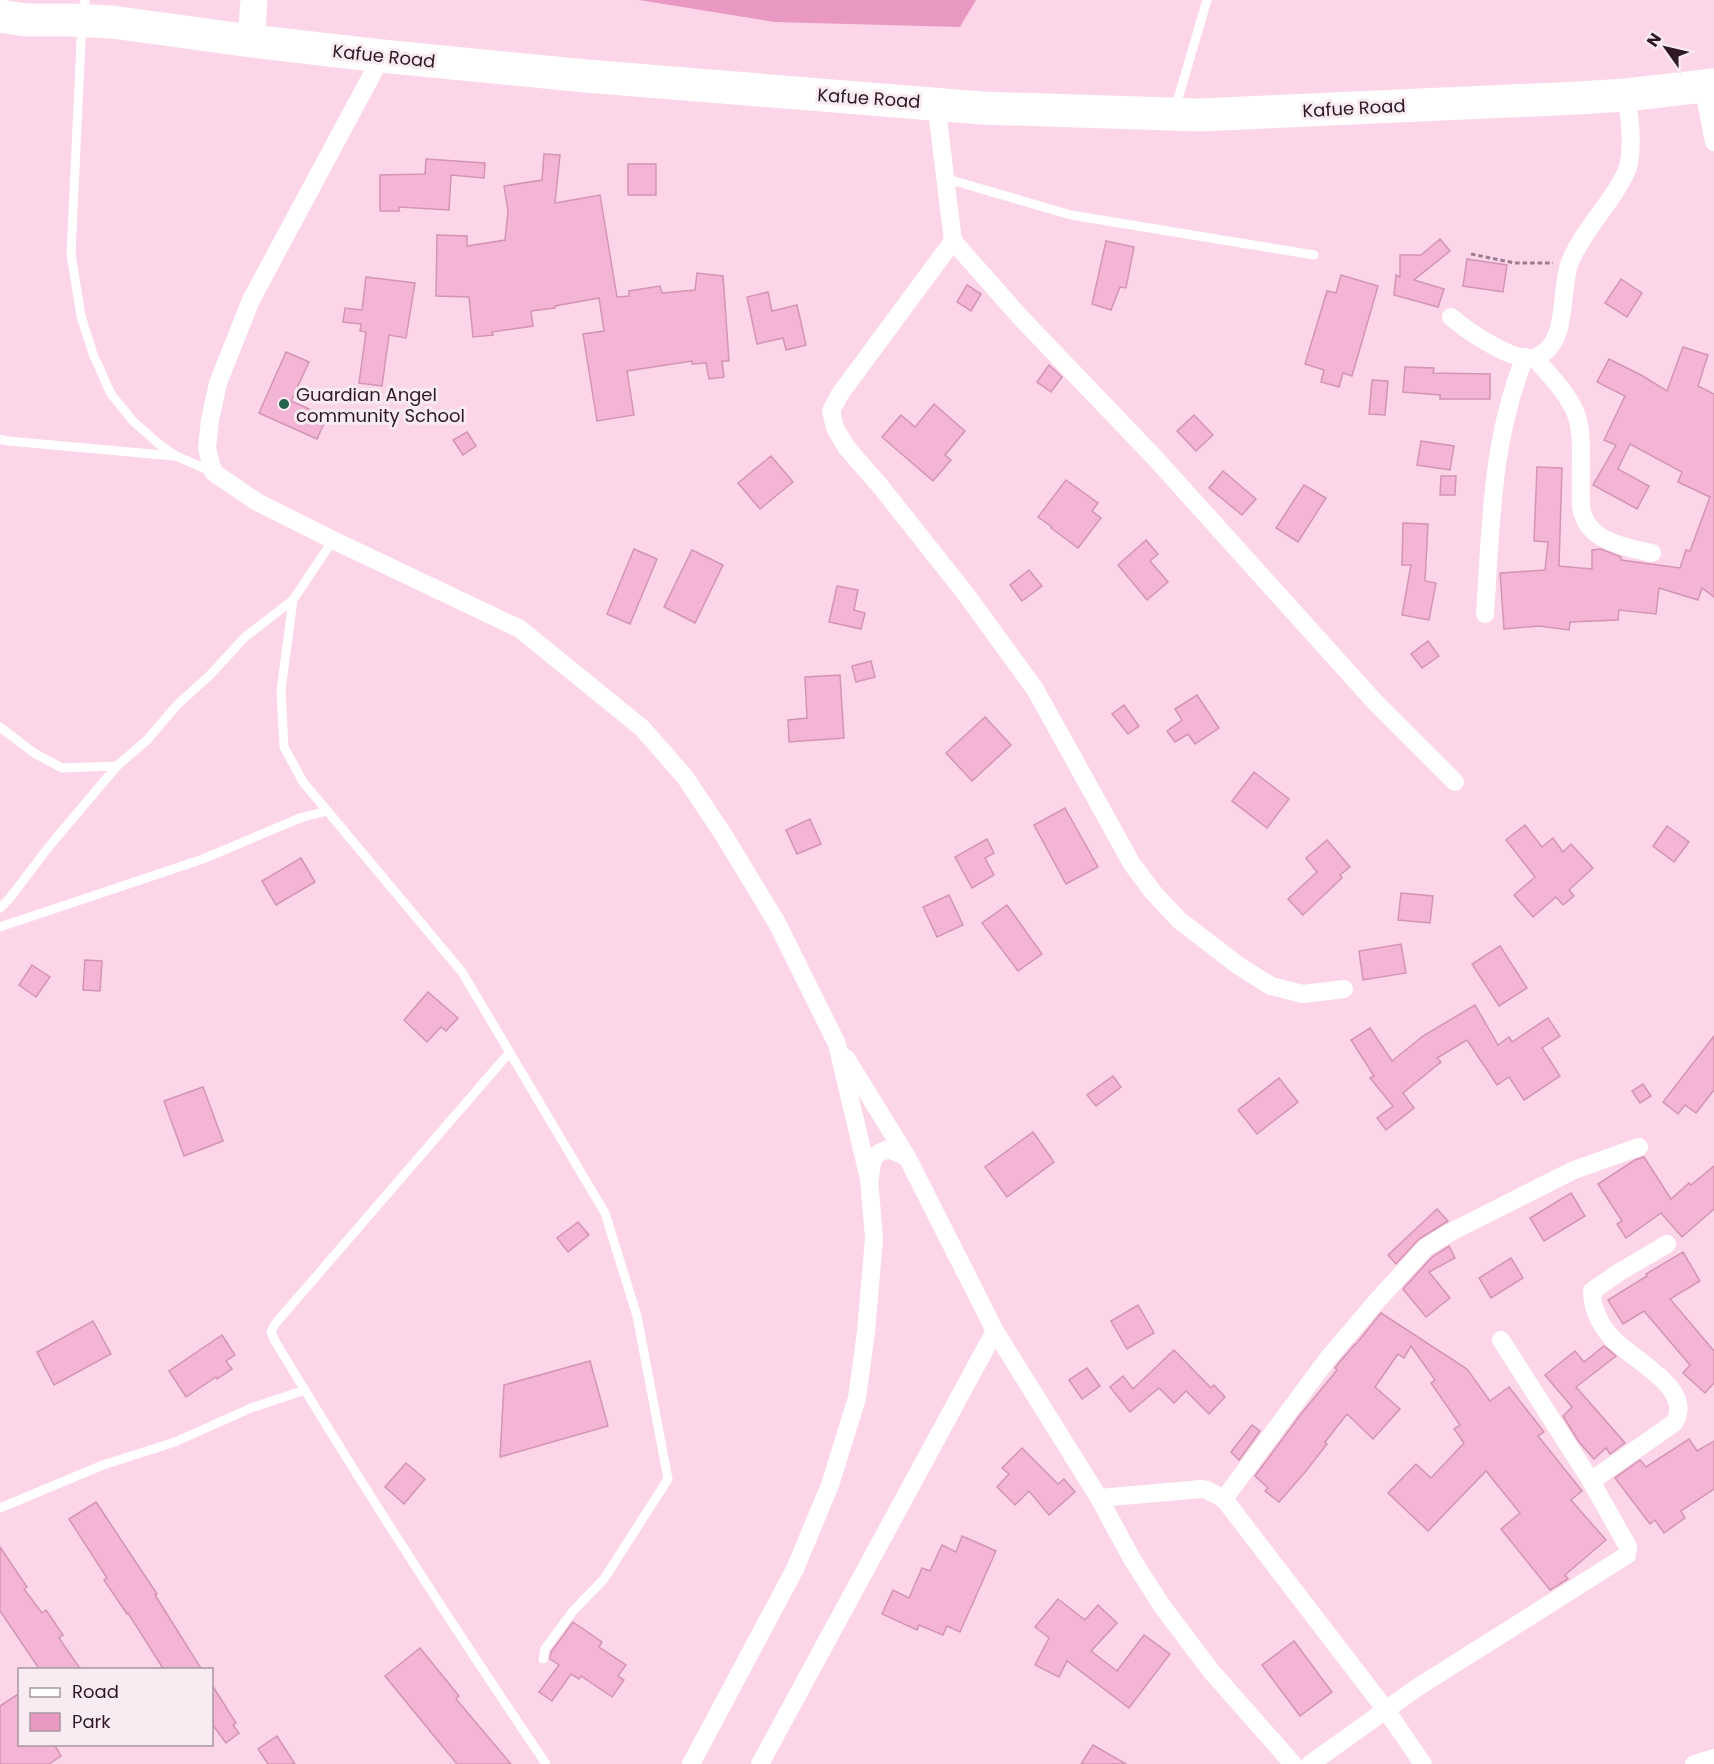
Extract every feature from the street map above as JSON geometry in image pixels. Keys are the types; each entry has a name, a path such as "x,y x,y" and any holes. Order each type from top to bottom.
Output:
{"highway":[{"name":"Kafue Road","path":"8,22 78,10 112,22 382,56 598,77 982,108 1200,115 1626,95 1709,86"}],"street":[{"path":"251,41 254,0"},
{"path":"382,56 251,300 218,383 207,448 213,472 257,502 520,629 642,728 685,777 777,923 837,1044 907,1157 995,1331 1100,1498 1132,1559 1162,1606 1211,1671 1289,1762"},
{"path":"1709,86 1714,142"},
{"path":"1485,614 1491,514 1498,457 1513,386 1530,358 1548,350 1558,334 1569,262 1623,179 1629,166 1630,119 1626,95"},
{"path":"936,104 952,241 1022,319 1156,459 1375,702 1455,782"},
{"path":"952,241 840,393 831,411 835,428 847,448 965,593 1035,689 1132,864 1153,892 1179,920 1239,966 1271,986 1303,994 1344,989"},
{"path":"1451,317 1498,349 1530,358 1564,393 1576,412 1581,433 1581,506 1585,521 1598,535 1617,546 1652,553"},
{"path":"691,1764 795,1569 830,1485 856,1398 866,1332 874,1238 869,1179 837,1044"},
{"path":"1224,1499 1329,1357 1425,1248 1449,1233 1574,1170 1639,1147"},
{"path":"869,1179 872,1160 879,1152 889,1149 907,1157"},
{"path":"1591,1481 1674,1423 1678,1416 1680,1406 1665,1380 1612,1339 1592,1304 1592,1291 1667,1244"},
{"path":"760,1764 995,1331"},
{"path":"1310,1764 1418,1687 1627,1555 1628,1547 1591,1481 1501,1340"},
{"path":"1100,1498 1202,1489 1224,1499 1386,1710 1423,1764"},
{"path":"1694,1764 1714,1758"}],"lane":[{"path":"1174,114 1207,0"},
{"path":"78,10 81,42 71,254 81,316 93,354 111,394 133,421 176,456 213,472"},
{"path":"944,178 1071,215 1314,255"},
{"path":"0,439 176,456"},
{"path":"0,908 117,766 147,740 178,704 245,638 293,600 333,540"},
{"path":"293,600 281,690 284,747 303,782 462,972 605,1213 637,1316 668,1479 604,1579 573,1611 545,1649 543,1659"},
{"path":"0,727 34,753 62,768 117,766"},
{"path":"0,927 203,859 300,818 327,811"},
{"path":"509,1053 274,1324 271,1332 304,1390 433,1595 546,1764"},
{"path":"0,1508 103,1465 175,1442 250,1408 304,1390"}],"path":[{"path":"1471,254 1515,263 1569,262"}],"green space":[{"path":"639,0 976,0 960,27 774,22"}],"building":[{"path":"544,154 560,155 555,203 600,195 617,297 629,296 629,291 660,286 662,293 695,290 697,273 723,276 729,361 722,361 724,377 709,379 706,363 692,364 692,361 627,371 634,415 597,421 583,334 604,331 599,298 531,311 533,326 473,337 469,297 436,296 437,235 467,236 467,246 505,240 508,211 504,186 542,180"},
{"path":"426,159 485,163 484,178 451,175 449,210 399,207 399,211 380,211 380,175 425,174"},
{"path":"628,164 656,164 656,195 628,195"},
{"path":"1440,239 1450,251 1414,280 1444,289 1438,307 1394,295 1396,275 1400,277 1400,255 1421,255"},
{"path":"1106,241 1134,247 1126,288 1120,287 1111,310 1092,304"},
{"path":"1467,259 1507,265 1503,292 1463,286"},
{"path":"1341,275 1378,286 1352,376 1343,373 1339,387 1321,382 1324,370 1305,364 1327,291 1336,293"},
{"path":"366,277 415,283 406,338 389,335 382,386 359,383 366,332 360,331 361,324 343,322 345,308 362,310"},
{"path":"1621,279 1642,293 1627,317 1605,303"},
{"path":"967,285 981,294 971,311 957,302"},
{"path":"768,292 772,311 797,305 806,345 786,350 783,338 757,344 747,297"},
{"path":"1683,347 1708,355 1698,386 1714,394 1714,597 1702,588 1698,600 1659,588 1656,614 1619,610 1618,620 1570,622 1569,630 1539,626 1504,629 1500,573 1545,570 1548,542 1534,541 1537,467 1562,468 1559,566 1592,569 1592,550 1601,549 1621,557 1621,560 1680,568 1686,550 1690,551 1710,497 1678,482 1682,472 1630,444 1618,469 1649,486 1637,509 1593,485 1616,445 1604,440 1625,396 1597,382 1609,359 1667,391"},
{"path":"286,352 309,362 291,401 327,417 317,439 259,413"},
{"path":"1049,365 1062,377 1051,392 1037,382"},
{"path":"1405,367 1434,368 1433,373 1490,374 1490,399 1440,399 1440,395 1403,392"},
{"path":"1372,380 1388,381 1385,415 1369,414"},
{"path":"934,404 965,431 945,455 951,460 933,481 882,437 901,415 915,427"},
{"path":"1194,415 1213,435 1196,451 1177,431"},
{"path":"467,432 476,446 463,455 453,440"},
{"path":"1421,441 1454,446 1450,470 1417,465"},
{"path":"771,456 793,482 760,509 738,483"},
{"path":"1223,471 1256,499 1242,515 1209,488"},
{"path":"1441,476 1456,476 1455,495 1440,495"},
{"path":"1066,480 1098,503 1092,511 1101,518 1078,548 1038,517"},
{"path":"1304,485 1326,498 1298,542 1276,528"},
{"path":"1403,523 1428,524 1425,581 1436,583 1429,620 1402,615 1411,565 1402,565"},
{"path":"1146,540 1158,554 1150,561 1168,582 1147,600 1118,565"},
{"path":"634,549 657,559 630,624 607,614"},
{"path":"692,550 723,565 695,623 664,607"},
{"path":"1029,570 1042,586 1022,601 1010,585"},
{"path":"837,586 858,590 854,610 865,613 861,629 829,622"},
{"path":"1428,641 1439,656 1422,668 1411,654"},
{"path":"871,661 875,677 856,682 852,666"},
{"path":"840,675 844,738 789,742 788,720 807,718 805,677"},
{"path":"1197,695 1219,728 1195,744 1188,734 1175,742 1167,731 1182,720 1175,709"},
{"path":"1124,705 1139,726 1128,734 1112,714"},
{"path":"985,717 1011,745 972,781 946,753"},
{"path":"1254,772 1289,799 1267,828 1232,801"},
{"path":"1065,808 1098,867 1066,884 1034,825"},
{"path":"810,819 821,844 797,854 786,830"},
{"path":"1525,825 1542,847 1553,838 1563,852 1571,844 1593,868 1569,890 1574,896 1563,905 1556,897 1533,917 1514,895 1535,877 1506,840"},
{"path":"1667,826 1689,842 1674,862 1653,846"},
{"path":"987,839 994,853 985,858 994,875 972,888 955,857"},
{"path":"1327,840 1350,867 1340,875 1342,878 1303,915 1288,899 1317,872 1306,858"},
{"path":"301,858 315,882 276,905 262,881"},
{"path":"1401,893 1433,896 1430,923 1398,920"},
{"path":"949,895 963,925 937,937 923,907"},
{"path":"1007,905 1042,954 1018,971 982,923"},
{"path":"1401,944 1406,973 1363,980 1359,951"},
{"path":"1500,946 1527,988 1499,1006 1472,964"},
{"path":"85,960 102,961 100,991 83,990"},
{"path":"32,965 50,977 36,997 19,985"},
{"path":"428,992 458,1018 446,1031 441,1027 427,1042 404,1020"},
{"path":"1475,1005 1498,1045 1509,1037 1512,1042 1548,1018 1560,1036 1542,1048 1560,1076 1524,1100 1509,1077 1497,1085 1467,1040 1437,1058 1441,1062 1403,1093 1414,1108 1386,1130 1377,1118 1393,1106 1370,1078 1374,1076 1351,1040 1370,1028 1392,1061 1423,1036"},
{"path":"1714,1036 1714,1090 1696,1113 1685,1105 1678,1114 1663,1102"},
{"path":"1113,1076 1121,1087 1096,1106 1087,1095"},
{"path":"1279,1078 1298,1102 1257,1134 1238,1110"},
{"path":"1643,1084 1651,1096 1640,1103 1632,1091"},
{"path":"203,1087 223,1141 184,1156 164,1101"},
{"path":"1033,1132 1054,1162 1007,1197 985,1167"},
{"path":"1644,1157 1671,1199 1714,1166 1714,1209 1682,1237 1661,1213 1626,1238 1617,1224 1622,1221 1598,1184 1635,1160"},
{"path":"1571,1193 1585,1216 1544,1241 1530,1218"},
{"path":"1437,1209 1448,1221 1419,1239 1396,1264 1388,1255"},
{"path":"578,1222 589,1235 568,1252 557,1238"},
{"path":"1449,1246 1455,1258 1429,1272 1450,1298 1426,1317 1403,1289 1432,1257"},
{"path":"1683,1252 1700,1281 1670,1299 1714,1351 1714,1383 1705,1393 1683,1373 1690,1365 1644,1311 1623,1324 1608,1300"},
{"path":"1511,1258 1523,1278 1491,1298 1479,1278"},
{"path":"1138,1305 1154,1333 1127,1349 1111,1321"},
{"path":"1381,1313 1467,1369 1490,1401 1509,1387 1544,1432 1538,1436 1582,1491 1571,1500 1606,1540 1565,1575 1568,1579 1550,1590 1501,1529 1520,1513 1486,1471 1428,1531 1388,1493 1416,1464 1431,1478 1464,1443 1454,1429 1460,1425 1431,1383 1435,1380 1411,1346 1404,1358 1398,1354 1375,1387 1400,1409 1373,1439 1347,1414 1325,1442 1327,1444 1279,1502 1265,1491 1268,1488 1255,1476 1337,1370 1335,1368 1338,1364"},
{"path":"93,1321 111,1354 54,1385 37,1352"},
{"path":"222,1335 235,1355 226,1361 232,1369 186,1397 169,1371"},
{"path":"1604,1346 1616,1356 1576,1387 1625,1443 1610,1454 1606,1448 1594,1459 1579,1442 1563,1416 1572,1407 1545,1375 1575,1351 1584,1362"},
{"path":"1174,1350 1211,1388 1214,1385 1225,1397 1209,1414 1186,1391 1174,1403 1159,1388 1130,1412 1110,1387 1123,1376 1133,1389"},
{"path":"590,1361 608,1426 500,1457 504,1385"},
{"path":"1087,1368 1100,1386 1082,1399 1069,1380"},
{"path":"1252,1425 1260,1431 1239,1460 1231,1452"},
{"path":"1689,1439 1697,1451 1714,1441 1714,1489 1681,1511 1685,1518 1664,1533 1655,1520 1650,1524 1615,1478 1640,1460 1646,1467"},
{"path":"1022,1448 1058,1484 1064,1479 1075,1492 1049,1515 1029,1491 1015,1505 997,1487 1009,1474 1002,1468"},
{"path":"406,1463 425,1479 404,1504 385,1487"},
{"path":"96,1502 157,1594 155,1595 201,1668 163,1668 104,1580 107,1578 69,1519"},
{"path":"962,1536 996,1551 960,1632 947,1626 943,1635 919,1625 917,1630 882,1614 893,1590 909,1598 922,1568 930,1571 942,1545 956,1552"},
{"path":"0,1547 27,1587 24,1589 42,1613 46,1610 63,1635 59,1638 80,1668 39,1668 0,1611"},
{"path":"1058,1599 1085,1620 1098,1605 1117,1623 1091,1651 1117,1671 1144,1635 1170,1654 1129,1708 1067,1661 1059,1677 1035,1665 1049,1638 1035,1627"},
{"path":"573,1622 602,1642 599,1647 626,1665 618,1676 624,1680 612,1697 581,1676 579,1679 571,1674 552,1701 539,1692 559,1665 550,1659 551,1652"},
{"path":"1294,1641 1332,1692 1300,1716 1262,1665"},
{"path":"420,1648 459,1696 456,1699 511,1764 457,1764 385,1676"},
{"path":"213,1687 236,1723 233,1725 239,1733 226,1743 213,1725"},
{"path":"18,1694 18,1746 55,1746 61,1756 49,1764 0,1764 0,1706"},
{"path":"277,1736 295,1764 268,1764 258,1749"},
{"path":"1093,1745 1126,1764 1081,1764"}],"place":[{"name":"Guardian Angel community School","path":"284,404"}]}
